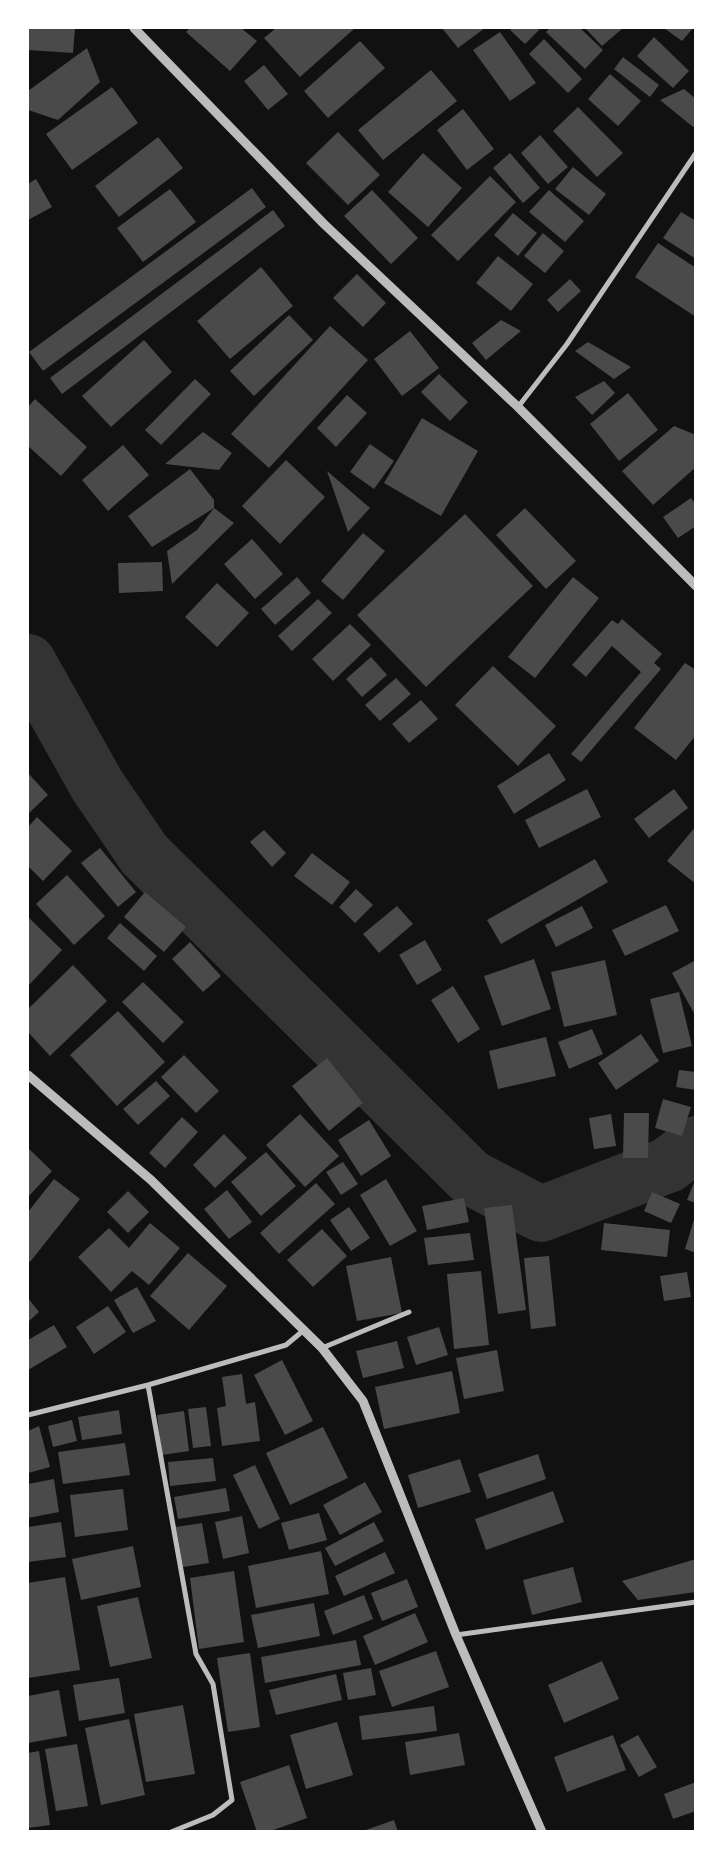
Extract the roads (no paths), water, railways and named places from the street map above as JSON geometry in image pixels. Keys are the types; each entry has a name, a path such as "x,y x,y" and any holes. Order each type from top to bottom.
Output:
{"street":[{"path":"134,28 324,224 518,407 696,586"},
{"path":"518,407 567,344 696,153"},
{"path":"28,1075 151,1180 322,1348 362,1401 456,1635 542,1832"},
{"path":"322,1348 409,1312"},
{"path":"28,1415 148,1385 286,1345 304,1330"},
{"path":"148,1385 196,1654 213,1684 232,1800 213,1815 171,1832"},
{"path":"456,1635 696,1602"}],"waterway":[{"path":"28,662 97,785 144,854 470,1177 541,1214 668,1165 696,1144"}]}
